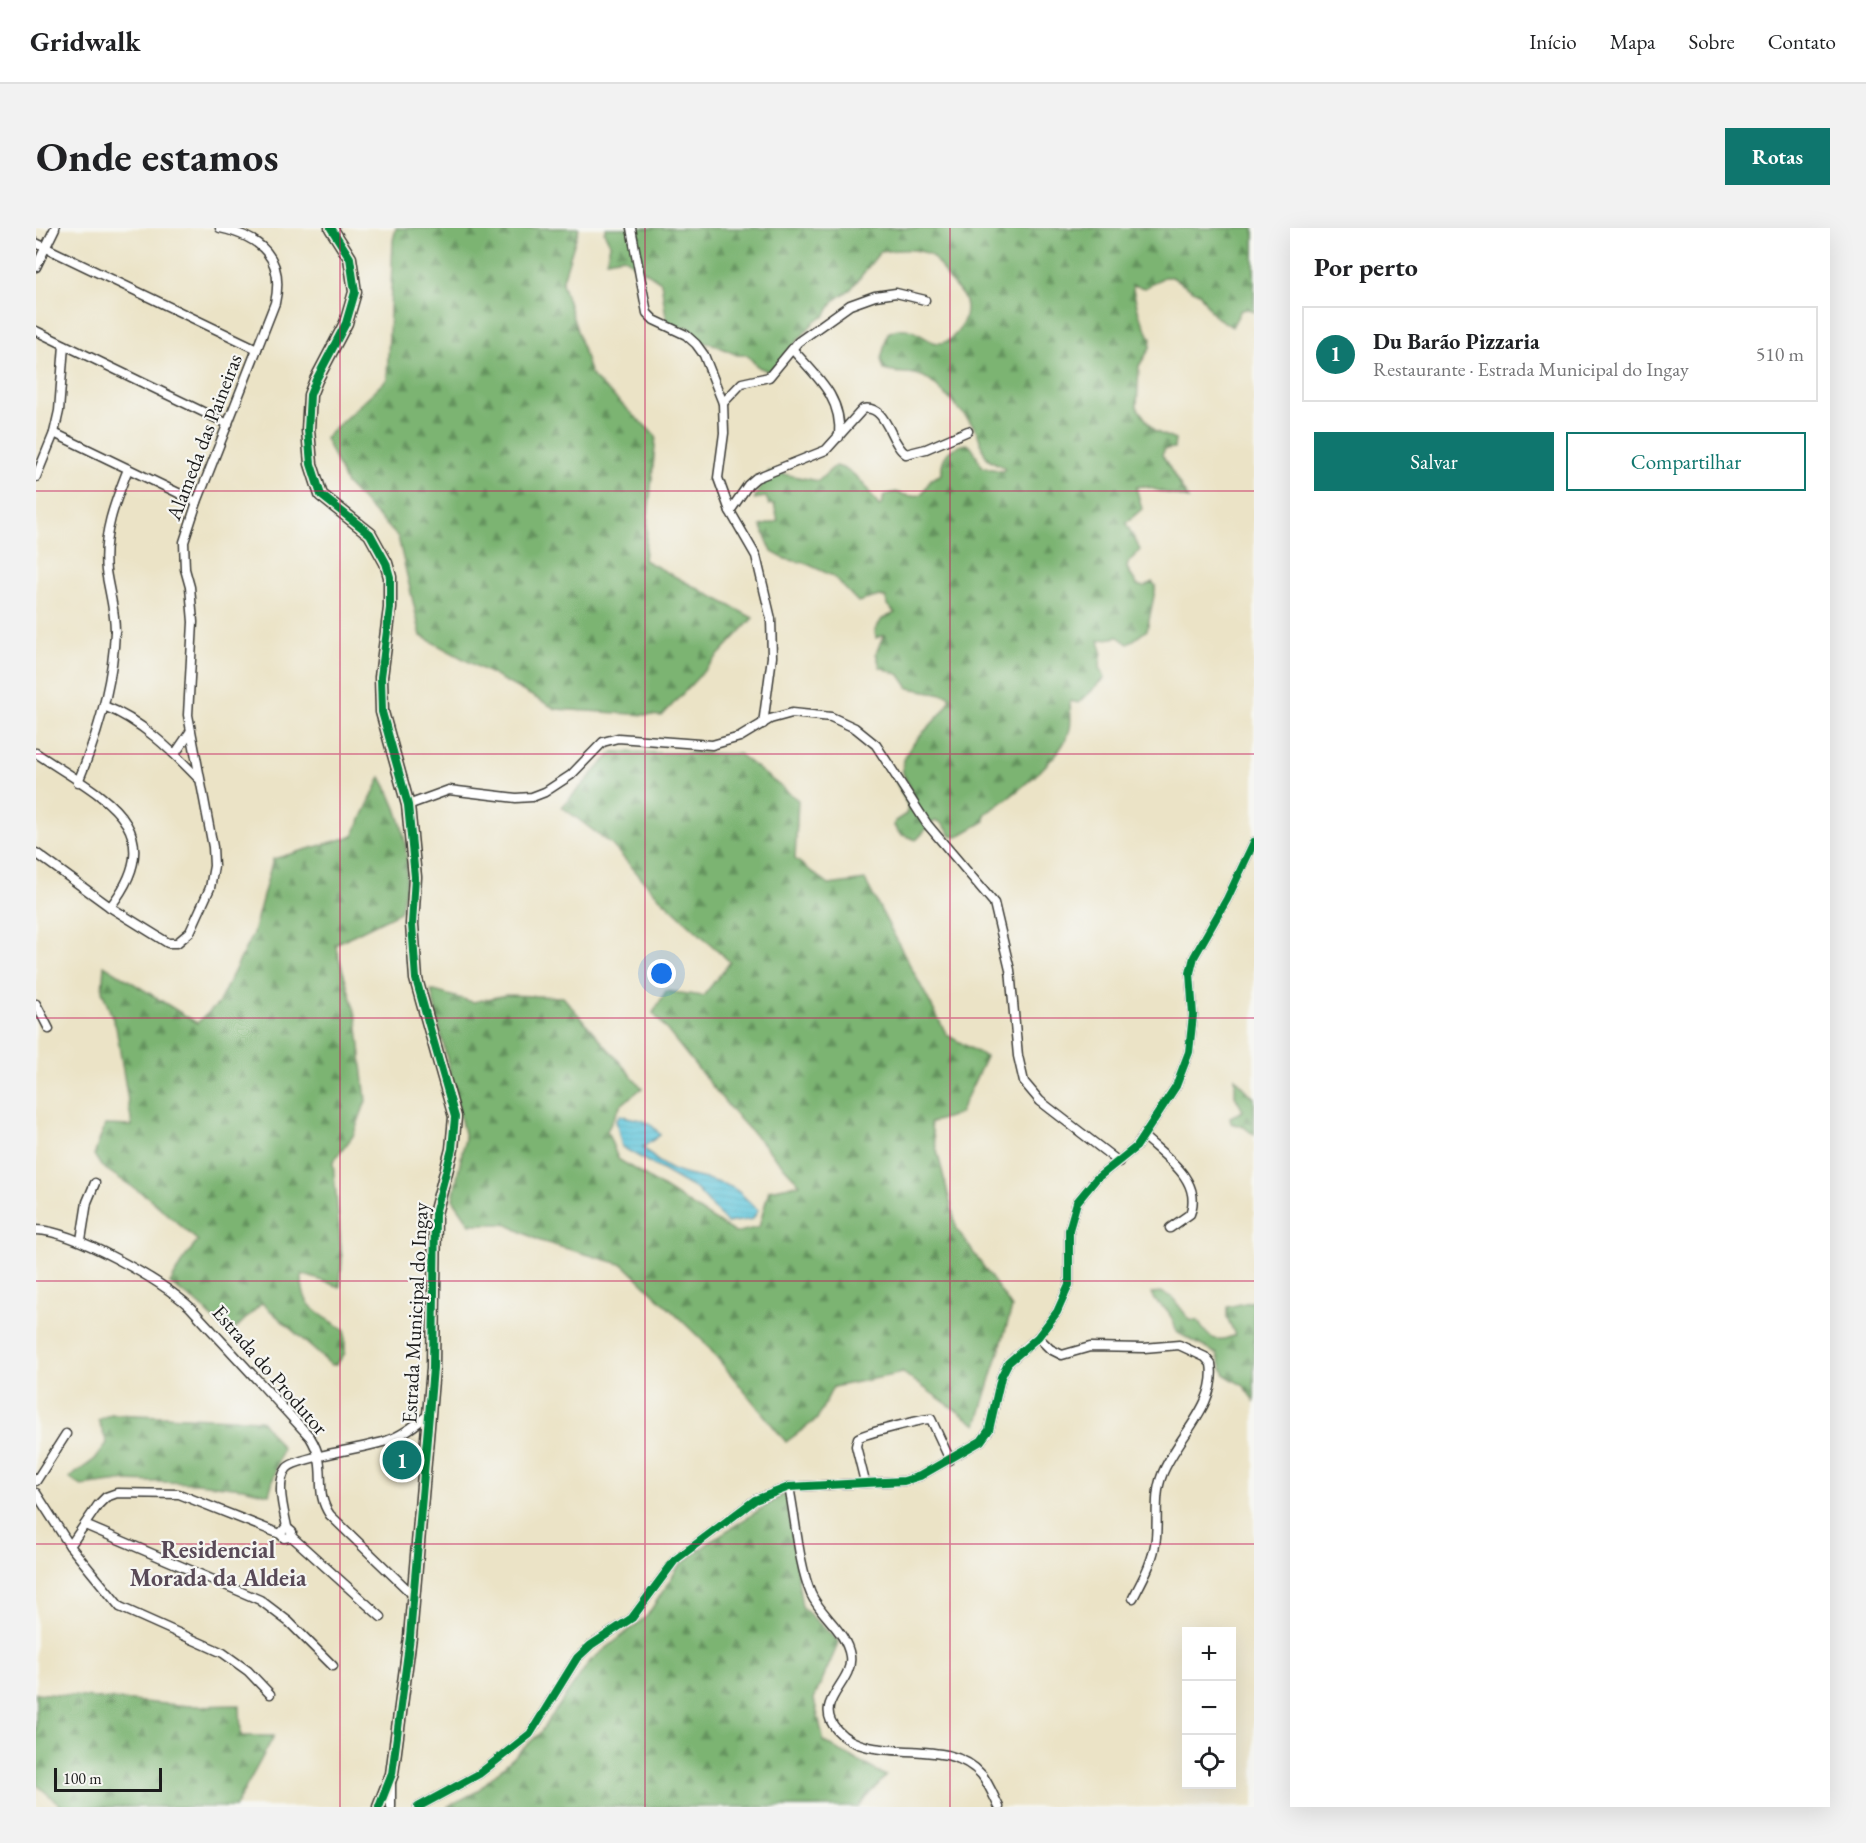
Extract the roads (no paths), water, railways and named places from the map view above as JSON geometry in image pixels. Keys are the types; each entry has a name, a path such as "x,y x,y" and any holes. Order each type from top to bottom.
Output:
{"street":[{"path":"36,267 55,228"},
{"name":"Alameda das Paineiras","path":"36,853 110,907 168,943 177,943 190,932 210,888 214,866 213,847 190,732 188,682 194,622 183,556 184,542 196,502 275,303 277,272 274,262 261,245 240,233 220,228"},
{"name":"Estrada Municipal do Ingay","path":"331,228 350,258 354,270 355,292 346,323 310,395 308,429 311,464 321,495 370,534 386,562 390,577 390,600 380,700 384,725 408,805 415,877 412,924 416,979 455,1118 452,1149 435,1214 434,1368 413,1594 392,1774 391,1807"},
{"path":"631,228 647,313 654,320 686,335 696,344 704,355 723,403 724,433 718,478 730,511 756,556 771,619 772,657 763,724"},
{"path":"36,243 257,349"},
{"path":"723,403 742,383 769,377 824,321 864,299 896,293 925,300"},
{"path":"36,331 228,424"},
{"path":"36,477 54,433 64,345"},
{"path":"793,350 834,400 841,419 839,437"},
{"path":"63,367 69,360 85,355"},
{"path":"730,511 748,484 756,478 815,456 839,437 860,411 869,408 878,412 906,454 926,449 968,431"},
{"path":"54,433 196,502"},
{"path":"78,782 92,750 104,706 115,631 106,571 106,544 112,511 128,469"},
{"path":"104,706 132,721 175,754 199,780"},
{"path":"408,805 449,790 516,798 532,797 545,792 571,775 597,747 608,740 629,738 712,745 740,736 779,715 792,712 831,717 855,728 876,745 927,824 994,903 1010,970 1018,1056 1024,1082 1040,1101 1119,1162"},
{"path":"175,754 190,732"},
{"path":"36,753 116,808 125,819 133,838 132,867 120,893 110,907"},
{"path":"185,765 195,758"},
{"path":"418,1807 479,1774 530,1734 577,1658 591,1645 632,1618 666,1570 689,1548 755,1500 789,1487 904,1480 950,1460 986,1436 1001,1377 1008,1363 1038,1337 1057,1312 1070,1285 1069,1230 1077,1202 1096,1179 1119,1162 1144,1137 1176,1086 1190,1052 1193,1015 1190,973 1194,957 1227,899 1254,842"},
{"path":"36,1004 49,1029"},
{"path":"1144,1137 1186,1178 1195,1198 1190,1214 1170,1228"},
{"path":"81,1240 87,1202 95,1183"},
{"name":"Estrada do Produtor","path":"36,1230 63,1233 81,1240 169,1290 190,1306 310,1437 320,1457 321,1495 323,1505 330,1515 413,1594"},
{"path":"1038,1337 1050,1349 1062,1355 1090,1347 1144,1348 1179,1345 1204,1357 1211,1364 1212,1380 1207,1397 1162,1474 1157,1499 1156,1540 1153,1555 1133,1598"},
{"path":"381,1617 289,1531 282,1494 285,1471 291,1464 388,1441 405,1433 429,1414"},
{"path":"866,1482 856,1446 858,1438 905,1426 924,1417 931,1419 937,1428 950,1460"},
{"path":"36,1481 66,1434"},
{"path":"789,1487 810,1591 845,1641 850,1659 846,1675 830,1700 829,1717 835,1728 862,1745 933,1753 968,1764 981,1774 999,1807"},
{"path":"70,1546 98,1504 110,1494 163,1492 190,1498 280,1534 284,1538 289,1531"},
{"path":"36,1493 70,1546 125,1611 223,1653 248,1671 270,1694"},
{"path":"85,1525 260,1600 289,1622 333,1666"},
{"name":"Estrada Municipal do Ingay","path":"379,1807 392,1774"}],"water":[{"path":"620,1115 646,1122 655,1129 660,1135 643,1147 665,1166 686,1175 733,1188 758,1210 753,1219 727,1223 697,1190 622,1147 616,1121"}],"place":[{"name":"Du Barão Pizzaria","path":"402,1460"}],"district":[{"name":"Residencial Morada da Aldeia","path":"218,1564"}]}
